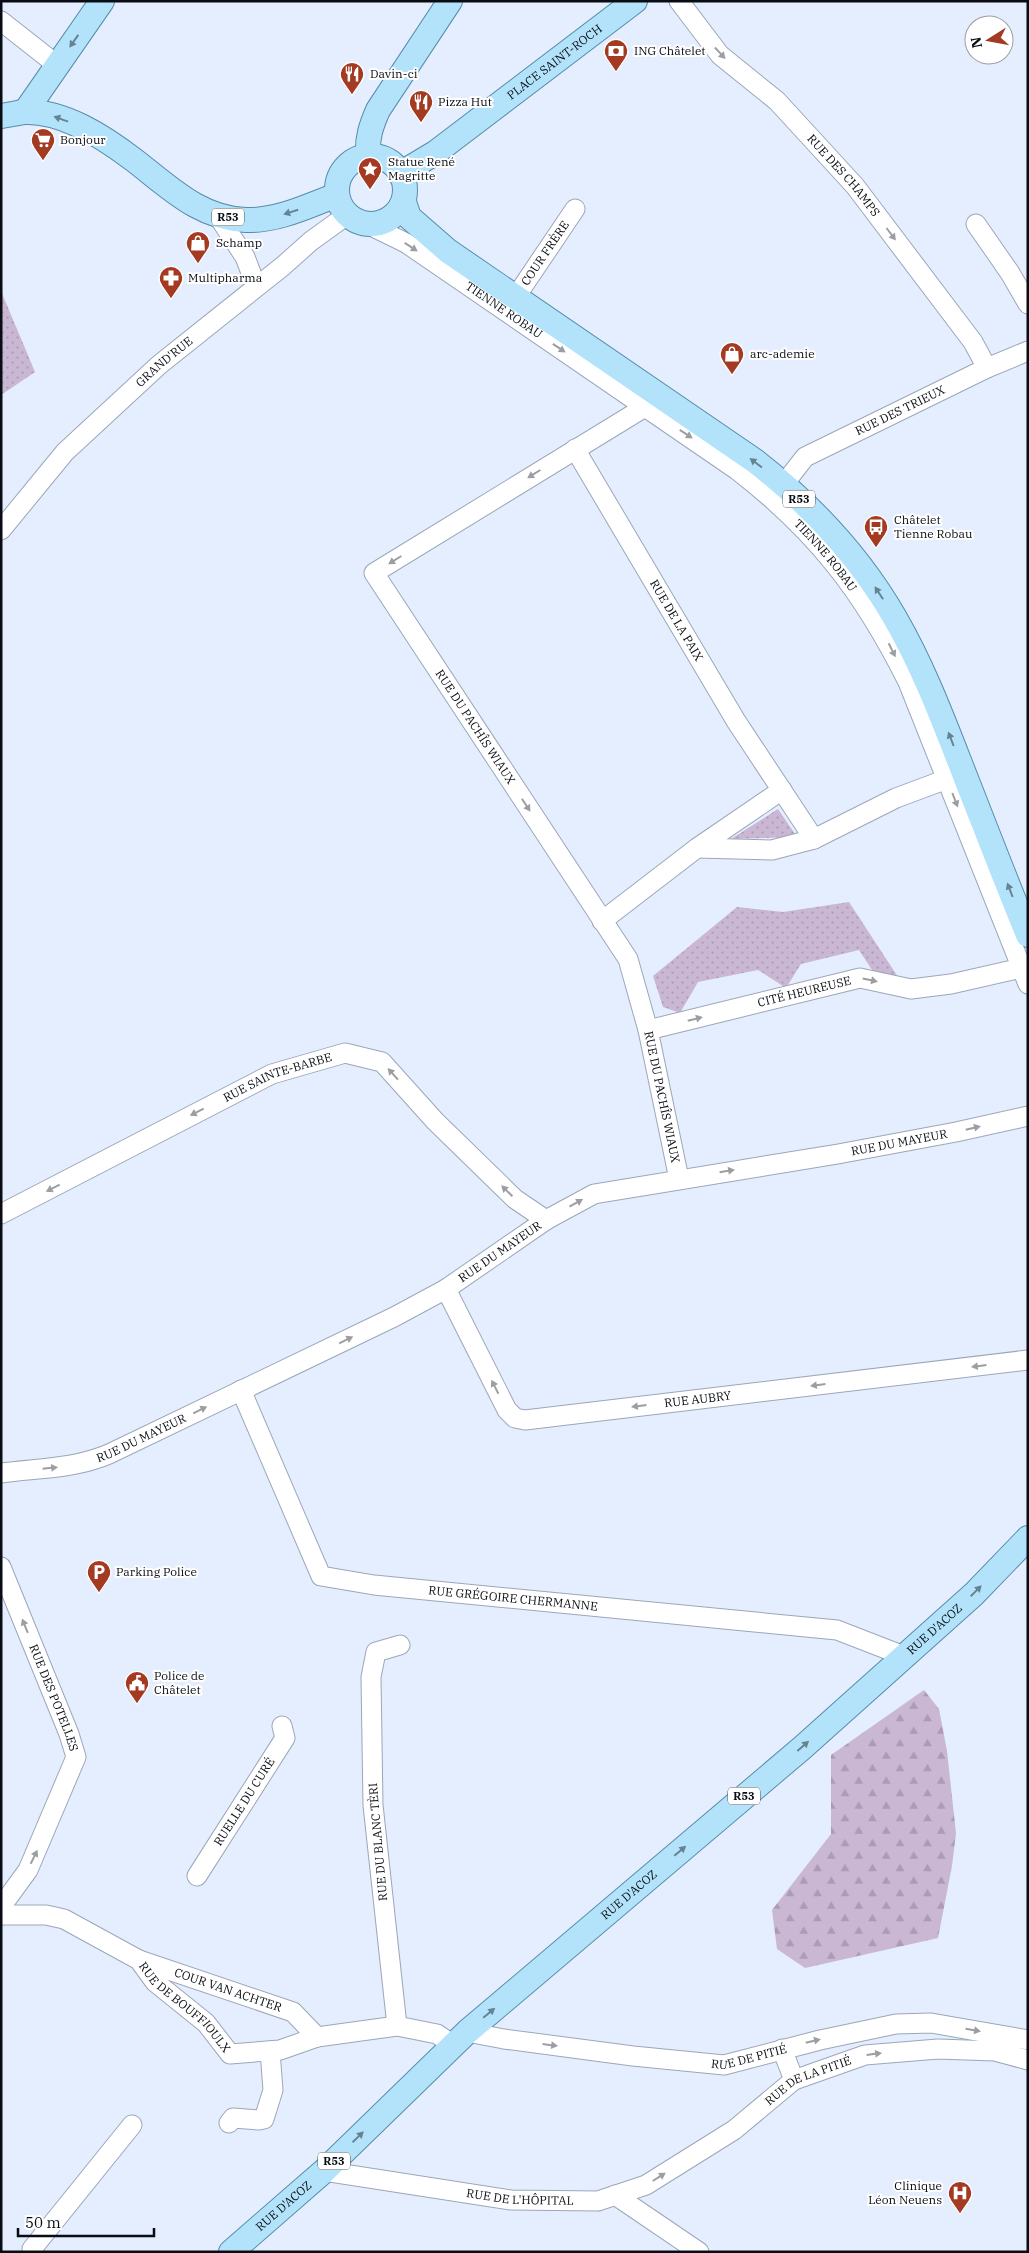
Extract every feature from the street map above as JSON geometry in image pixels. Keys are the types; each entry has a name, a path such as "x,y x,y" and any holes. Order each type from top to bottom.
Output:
{"main road":[{"path":"25,112 102,1"},
{"path":"368,155 367,141 370,127 378,110 450,1"},
{"name":"PLACE SAINT-ROCH","path":"400,174 435,152 635,1"},
{"name":"R53","path":"1,116 25,112 56,116 88,130 133,159 172,192 218,216 245,220 350,212 379,224 389,219 404,202 405,190 400,174"},
{"path":"350,212 337,184 341,173 348,164 357,158 368,155 380,156 390,161 400,174"},
{"name":"TIENNE ROBAU","path":"404,202 409,217 419,228 448,251 725,440 784,484 814,512 853,558 894,617 928,683 1028,935"},
{"name":"RUE D'ACOZ","path":"231,2252 324,2171 460,2039 802,1748 974,1594 1028,1538"}],"street":[{"name":"RUE DES CHAMPS","path":"679,1 720,55 777,101 855,186 973,342 988,368"},
{"path":"1,21 57,65"},
{"name":"COUR FRÈRE","path":"515,298 575,209"},
{"name":"GRAND'RUE","path":"1,530 66,452 159,364 283,266 311,241 350,212"},
{"name":"TIENNE ROBAU","path":"350,212 406,243 716,455 764,490 823,548 864,603 886,638 908,682 1024,976"},
{"path":"218,216 244,257 256,286"},
{"path":"976,224 1010,273 1028,304"},
{"name":"RUE DES TRIEUX","path":"784,484 805,457 988,368 1028,351"},
{"name":"RUE DU PACHÎS WIAUX","path":"645,407 374,573 628,959 648,1030 679,1179"},
{"name":"RUE DE LA PAIX","path":"575,449 736,721 814,839"},
{"path":"697,848 772,850 814,839 896,798 947,779"},
{"path":"602,921 697,848 782,790"},
{"name":"CITÉ HEUREUSE","path":"648,1030 860,978 910,989 1024,976"},
{"name":"RUE SAINTE-BARBE","path":"1,1214 272,1074 344,1053 382,1062 435,1121 515,1198 546,1220"},
{"name":"RUE DU MAYEUR","path":"1,1473 89,1463 394,1317 446,1289 546,1220 594,1194 882,1146 1028,1116"},
{"name":"RUE AUBRY","path":"446,1289 507,1410 515,1418 525,1420 1028,1360"},
{"name":"RUE GRÉGOIRE CHERMANNE","path":"241,1390 321,1576 374,1585 837,1630 904,1656"},
{"name":"RUE DES POTELLES","path":"1,1567 70,1734 76,1757 28,1870 1,1908"},
{"name":"RUE DU BLANC TÈRI","path":"397,2026 373,1805 371,1678 376,1652 400,1646"},
{"name":"RUELLE DU CURÉ","path":"197,1876 285,1738 282,1726"},
{"name":"RUE DE BOUFFIOULX","path":"1,1915 46,1916 64,1919 139,1960 155,1982 206,2023 230,2054 280,2050 317,2037"},
{"name":"COUR VAN ACHTER","path":"139,1960 293,2012 317,2037"},
{"name":"RUE DE PITIÉ","path":"460,2039 724,2064 896,2024 931,2023 1028,2040"},
{"path":"317,2037 397,2026 460,2039"},
{"path":"782,2049 794,2080"},
{"name":"RUE DE LA PITIÉ","path":"615,2195 646,2185 734,2130 794,2080 865,2055 906,2050 995,2051 1028,2060"},
{"path":"229,2123 233,2118 264,2119 273,2090 270,2051"},
{"path":"32,2249 132,2125"},
{"name":"RUE DE L'HÔPITAL","path":"324,2171 511,2200 598,2201 615,2195"},
{"path":"615,2195 699,2252"}],"green space":[{"path":"1,291 35,372 1,395"},
{"path":"778,809 797,837 731,839"},
{"path":"849,902 898,977 876,976 859,950 801,964 786,988 758,970 698,982 680,1013 663,1007 653,976 737,907 783,912"},
{"path":"924,1690 939,1709 947,1751 956,1833 952,1866 938,1938 805,1968 777,1949 772,1910 831,1834 831,1755"}],"place":[{"name":"ING Châtelet","path":"616,72"},
{"name":"Davin-ci","path":"352,95"},
{"name":"Pizza Hut","path":"421,123"},
{"name":"Bonjour","path":"43,161"},
{"name":"Statue René Magritte","path":"370,190"},
{"name":"Schamp","path":"198,264"},
{"name":"Multipharma","path":"171,299"},
{"name":"arc-ademie","path":"732,375"},
{"name":"Châtelet Tienne Robau","path":"876,548"},
{"name":"Parking Police","path":"99,1593"},
{"name":"Police de Châtelet","path":"137,1704"},
{"name":"Clinique Léon Neuens","path":"960,2214"}]}
